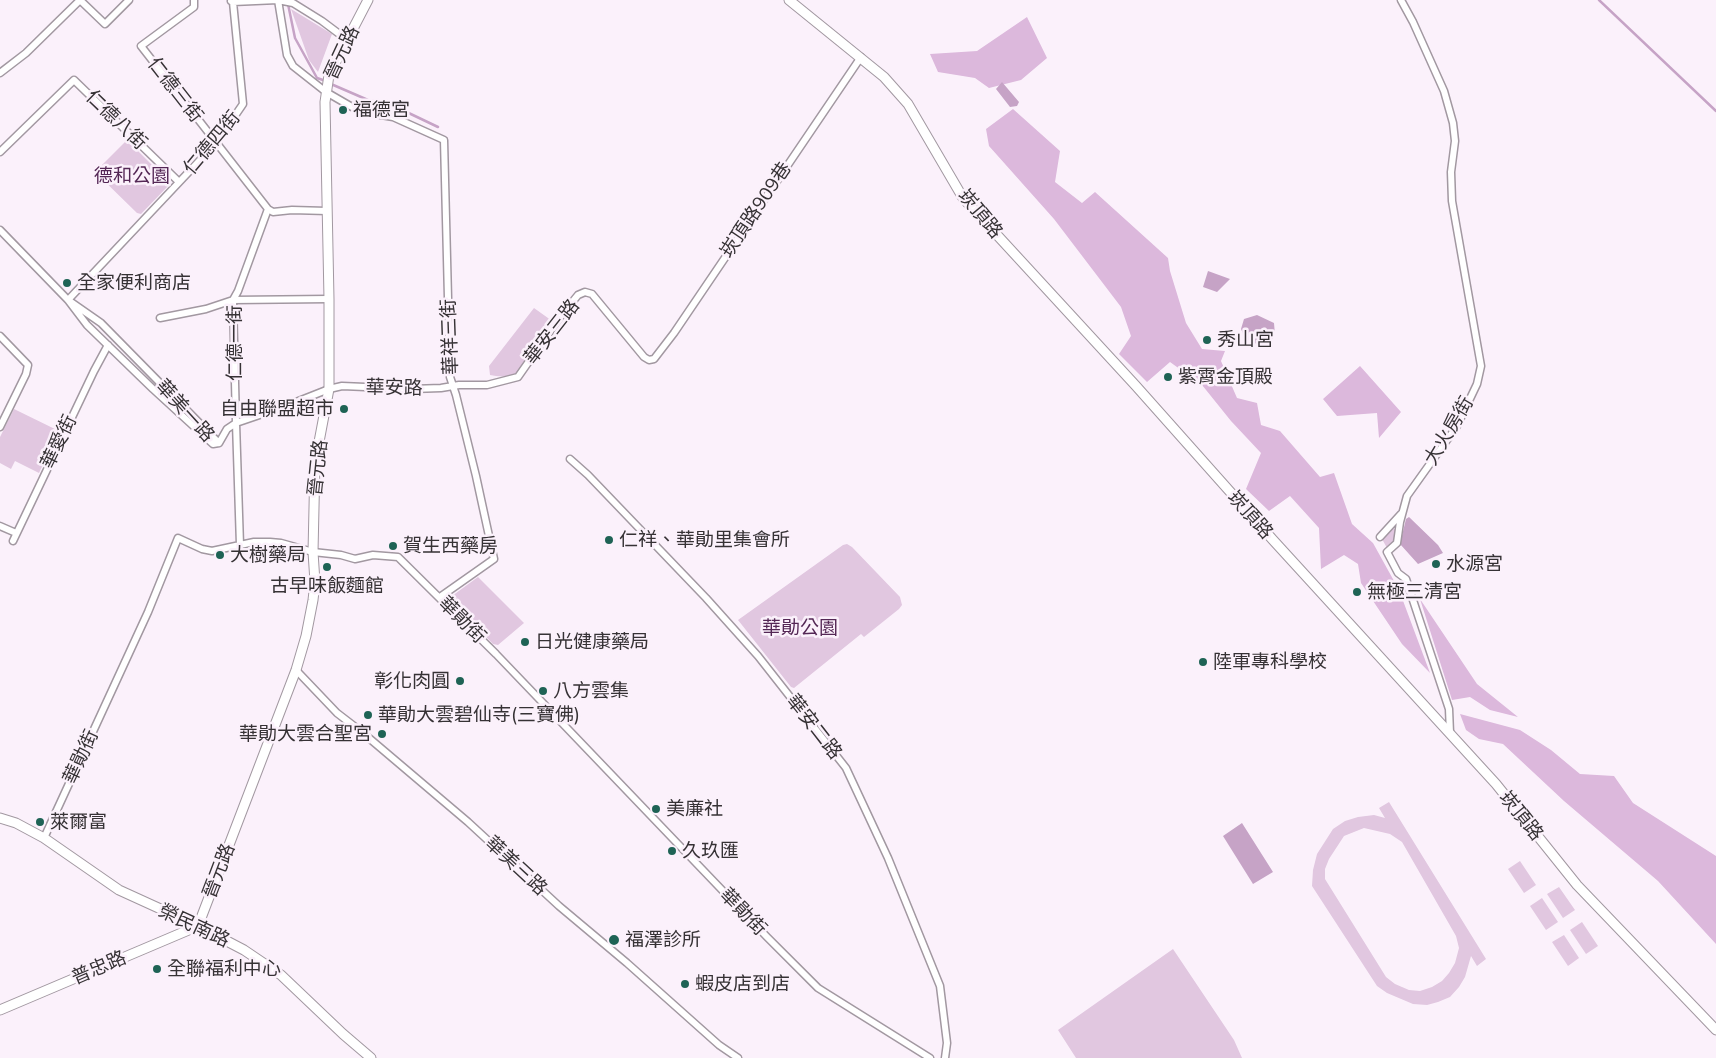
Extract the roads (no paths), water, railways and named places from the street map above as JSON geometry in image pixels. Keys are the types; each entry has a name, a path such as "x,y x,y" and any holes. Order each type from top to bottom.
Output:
{"street":[{"path":"0,73 26,53 80,0 105,24 129,0"},
{"path":"231,1 278,0 293,3 346,39"},
{"path":"278,0 287,55 293,66 326,92"},
{"name":"晉元路","path":"198,926 296,670 306,636 315,582 313,552 316,463 329,389 329,300 324,125 326,92 329,74 368,0"},
{"name":"崁頂路","path":"790,0 884,76 908,104 963,198 1496,784 1577,885 1716,1030"},
{"name":"大火房街","path":"1401,0 1444,91 1453,123 1452,201 1481,366 1477,384 1456,426 1407,496 1397,543 1387,552 1398,573 1406,579 1449,709 1450,733"},
{"name":"仁德四街","path":"68,300 217,142 244,104 231,1"},
{"name":"仁德三街","path":"194,3 141,46 268,209"},
{"name":"崁頂路909巷","path":"648,360 654,359 674,333 861,57"},
{"name":"仁德八街","path":"0,152 74,80 179,182"},
{"name":"華祥三街","path":"326,92 352,107 369,113 400,119 444,140 450,377 476,476 494,559 440,597"},
{"path":"268,209 274,212 292,210 327,211"},
{"name":"仁德一街","path":"240,545 233,300 268,209"},
{"name":"華美一路","path":"0,230 68,300 87,325 213,444 219,443"},
{"name":"華安三路","path":"518,377 560,317 578,295 585,292 592,294 648,360"},
{"name":"華美一路","path":"68,300 100,323 219,443"},
{"path":"160,318 206,309 233,300 329,300"},
{"path":"0,336 28,365 26,374 0,427"},
{"name":"華愛街","path":"13,541 108,345"},
{"name":"華安路","path":"329,389 342,386 412,389 487,385 518,377"},
{"path":"219,443 227,429 236,423 329,389"},
{"name":"華安二路","path":"570,459 588,475 706,598 758,656 846,768 888,858 940,986 948,1043 945,1058"},
{"path":"1380,537 1403,511"},
{"path":"0,526 16,533"},
{"name":"華勛街","path":"44,838 148,612 178,538 202,549 212,551 254,542 270,542 355,559 373,555 398,557 440,597 818,988 930,1058"},
{"name":"華美三路","path":"296,670 337,713 468,822 559,906 719,1045 738,1058"},
{"name":"榮民南路","path":"0,818 16,823 44,838 119,890 198,926 244,950 281,975 371,1058"},
{"name":"普忠路","path":"0,1010 198,926"}],"waterway":[{"path":"1599,0 1716,111"},
{"path":"288,4 295,38 317,78 326,81"},
{"path":"331,84 368,100 394,106 438,127"}],"place":[{"name":"福德宮","path":"343,110"},
{"name":"全家便利商店","path":"67,283"},
{"name":"秀山宮","path":"1207,340"},
{"name":"紫霄金頂殿","path":"1168,377"},
{"name":"自由聯盟超市","path":"344,409"},
{"name":"仁祥、華勛里集會所","path":"609,540"},
{"name":"賀生西藥房","path":"393,546"},
{"name":"大樹藥局","path":"220,555"},
{"name":"水源宮","path":"1436,564"},
{"name":"古早味飯麵館","path":"327,567"},
{"name":"無極三清宮","path":"1357,592"},
{"name":"日光健康藥局","path":"525,642"},
{"name":"陸軍專科學校","path":"1203,662"},
{"name":"彰化肉圓","path":"460,681"},
{"name":"八方雲集","path":"543,691"},
{"name":"華勛大雲碧仙寺(三寶佛)","path":"368,715"},
{"name":"華勛大雲合聖宮","path":"382,734"},
{"name":"美廉社","path":"656,809"},
{"name":"萊爾富","path":"40,822"},
{"name":"久玖匯","path":"672,851"},
{"name":"福澤診所","path":"614,940"},
{"name":"全聯福利中心","path":"157,969"},
{"name":"蝦皮店到店","path":"685,984"}],"park label":[{"name":"德和公園","path":"132,176"},
{"name":"華勛公園","path":"800,628"}]}
